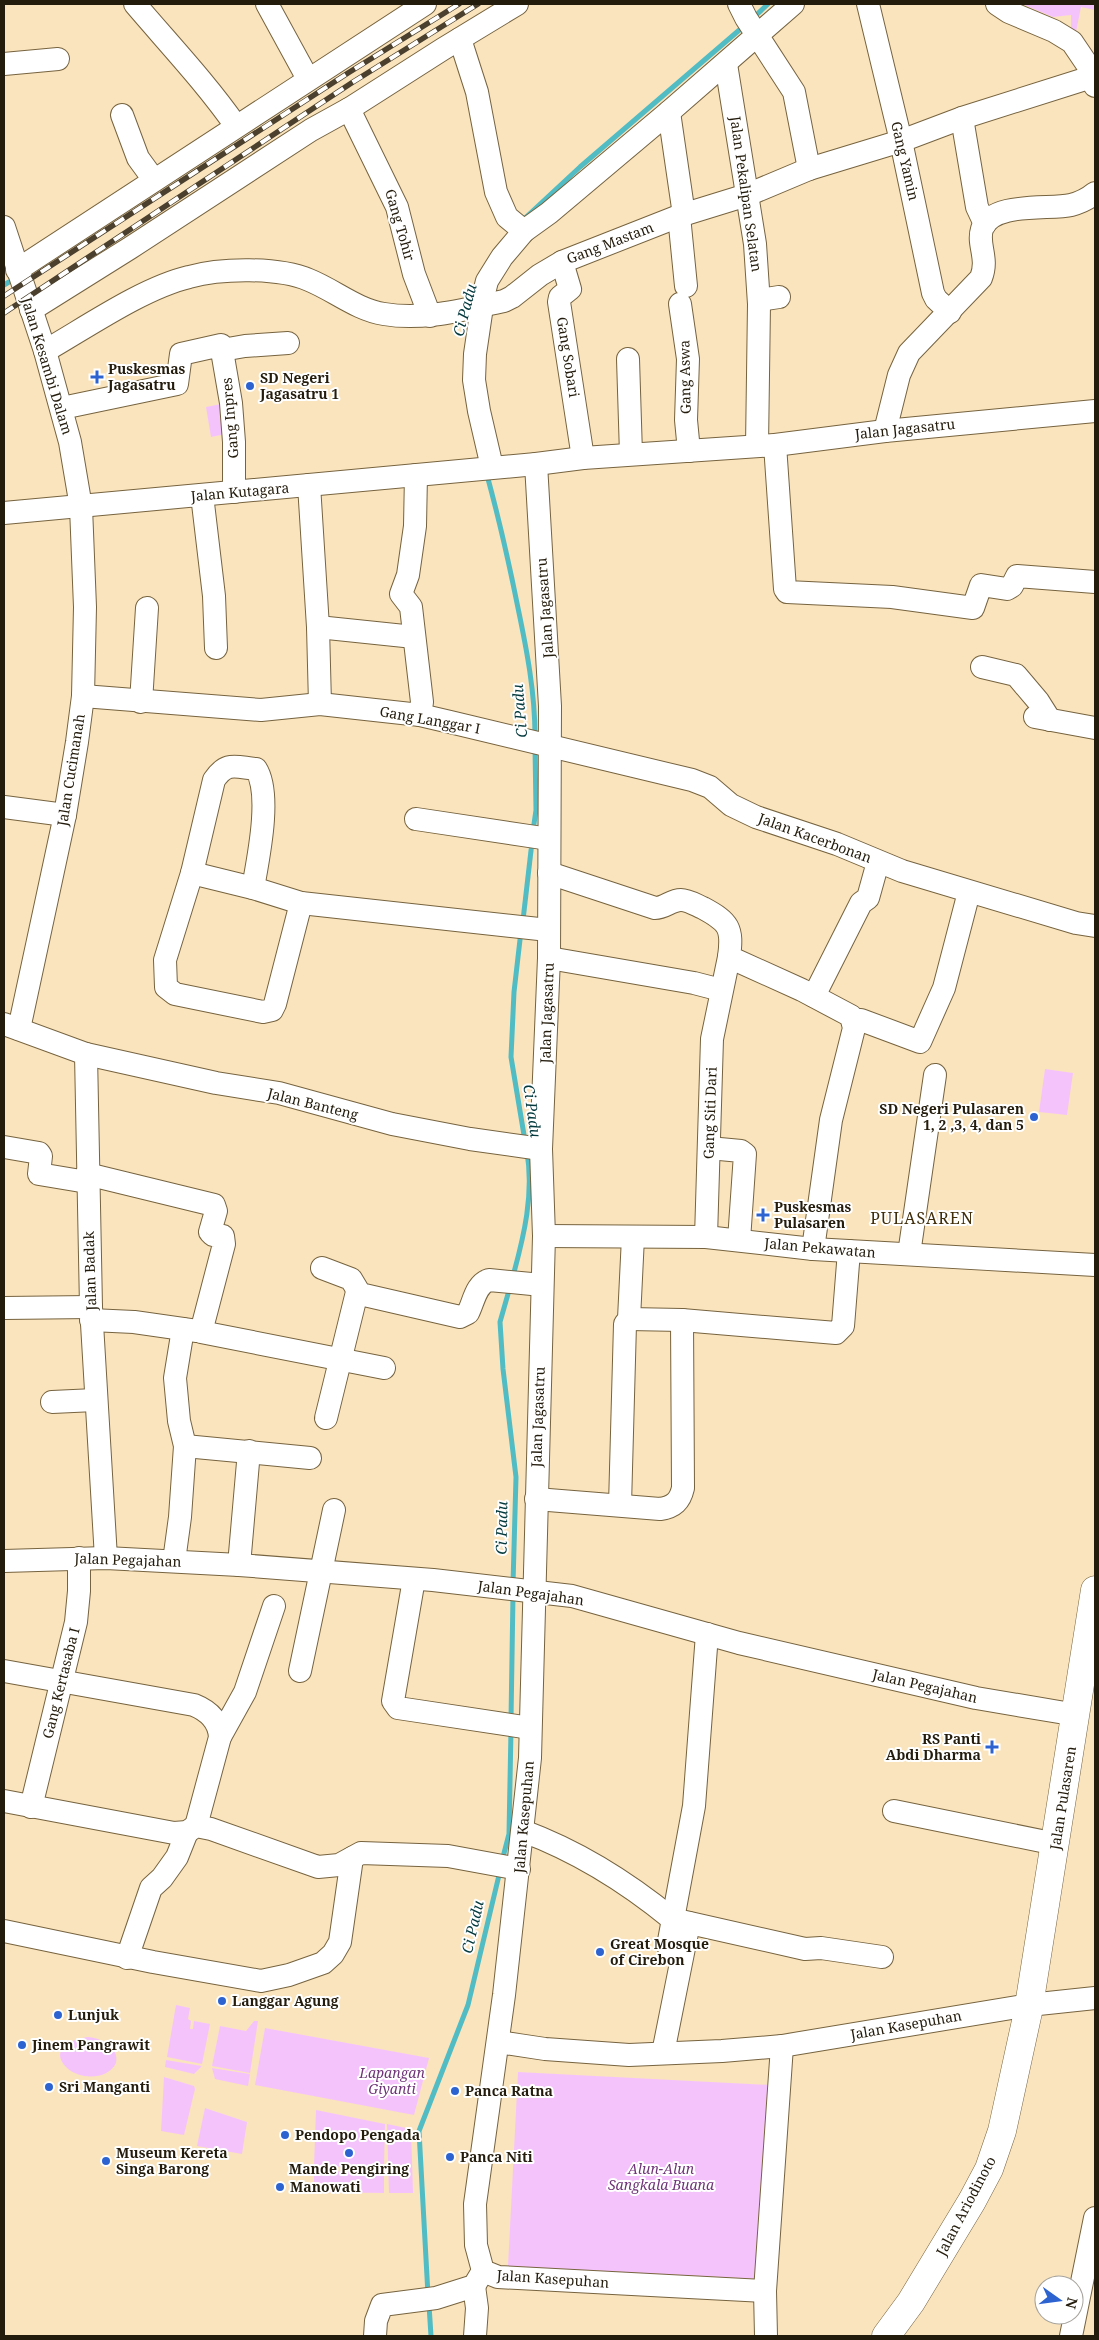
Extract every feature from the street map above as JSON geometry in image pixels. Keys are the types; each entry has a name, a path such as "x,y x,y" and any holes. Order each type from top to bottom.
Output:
{"main road":[{"name":"Jalan Pulasaren","path":"1029,2005 1077,1715 1095,1590"},
{"name":"Jalan Ariodinoto","path":"886,2336 911,2302 989,2169 1002,2131 1029,2005"}],"street":[{"path":"136,4 203,82 236,126"},
{"path":"267,4 308,79"},
{"path":"17,270 308,79 392,13 425,4"},
{"path":"31,310 311,130 350,110 518,4"},
{"path":"484,468 474,380 475,354 472,308 518,226 549,213 726,64 749,21 793,4"},
{"name":"Gang Yamin","path":"868,4 901,141 933,293 936,299 950,312"},
{"path":"997,4 1009,12 1072,42 1094,77"},
{"path":"749,21 794,92 809,169"},
{"path":"460,39 477,92 492,176 518,226"},
{"path":"4,64 58,59"},
{"name":"Jalan Pekalipan Selatan","path":"726,64 755,244 769,298 766,445 786,591 892,597 973,608 981,584 1007,589 1012,586 1016,576 1095,582"},
{"name":"Gang Mastam","path":"45,351 147,293 189,277 217,272 282,274 308,279 370,311 396,316 430,316 472,308 512,297 540,275 562,262 681,216 748,195 809,169 901,141 962,118 1094,77"},
{"name":"Gang Tohir","path":"350,110 397,207 414,274 430,316"},
{"name":"Gang Aswa","path":"669,112 681,216 683,295 688,359 686,420 689,451"},
{"path":"122,115 138,158 154,180"},
{"path":"962,118 976,207 985,224"},
{"path":"885,431 893,394 905,361 916,344 950,312 981,278 985,262 981,236 985,224 994,217 1013,209 1074,205 1095,193"},
{"name":"Jalan Kesambi Dalam","path":"4,227 62,408 81,506"},
{"name":"Gang Sobari","path":"562,262 570,289 560,297 559,302 583,458"},
{"path":"62,408 177,384 181,354 221,348 288,343"},
{"name":"Gang Inpres","path":"221,348 231,402 234,442 234,492"},
{"path":"628,358 631,454"},
{"name":"Jalan Jagasatru","path":"484,468 631,454 766,445 885,431 1095,411"},
{"name":"Jalan Jagasatru","path":"520,1590 536,1499 536,1285 544,1236 536,1148 549,958 541,929 549,873 538,837 550,671 536,464"},
{"name":"Jalan Kutagara","path":"4,513 484,468"},
{"path":"416,475 415,526 408,575 401,594 411,607 422,706 420,716"},
{"path":"309,485 318,627 320,704"},
{"path":"202,495 214,596 216,648"},
{"name":"Jalan Cucimanah","path":"12,1027 65,815 83,696 85,607 81,506"},
{"path":"141,702 147,608"},
{"path":"318,627 414,637"},
{"path":"982,667 1016,675 1038,701 1040,718 1095,728"},
{"name":"Gang Langgar I","path":"83,696 261,710 320,704 420,716 545,745"},
{"name":"Jalan Kacerbonan","path":"545,745 692,780 710,787 730,805 756,817 837,844 878,862 969,892 1076,923 1095,926"},
{"path":"253,888 261,844 262,786 256,769 231,766 222,769 214,780 192,873 165,960 166,987 176,994 262,1012 272,1010 301,903"},
{"path":"4,807 65,815"},
{"path":"416,819 538,837"},
{"path":"814,996 861,903 868,898 878,862"},
{"path":"192,873 253,888 301,903 509,924 541,929"},
{"name":"Gang Siti Dari","path":"549,873 655,908 683,900 697,905 728,925 732,940 712,1039 706,1237"},
{"path":"854,1020 861,1020 920,1042 944,988 969,892"},
{"path":"549,958 694,983 721,990"},
{"path":"729,958 814,996 851,1016 854,1020 854,1028 831,1120 813,1249"},
{"path":"12,1027 86,1054"},
{"name":"Jalan Banteng","path":"86,1054 216,1083 279,1093 392,1124 536,1148"},
{"name":"Jalan Badak","path":"86,1054 91,1314 106,1558"},
{"path":"909,1254 935,1075"},
{"path":"4,1147 39,1153 41,1156 39,1174 87,1178 214,1205 216,1211 210,1232 213,1235 223,1236 224,1244 175,1378 179,1421 185,1446 180,1517 174,1561"},
{"path":"709,1148 741,1151 745,1154 739,1240"},
{"name":"Jalan Pekawatan","path":"544,1236 706,1237 813,1249 1095,1265"},
{"path":"620,1505 625,1324 629,1319 633,1237"},
{"path":"629,1319 682,1320 832,1333 840,1331 843,1326 849,1251"},
{"path":"322,1268 351,1279 357,1292 326,1418"},
{"path":"357,1292 460,1317 468,1313 481,1283 489,1280 536,1285"},
{"path":"4,1308 91,1314 192,1330 384,1368"},
{"path":"536,1499 669,1508 681,1497 683,1488 682,1320"},
{"path":"52,1402 95,1400"},
{"path":"185,1446 310,1458"},
{"path":"239,1565 249,1451"},
{"path":"300,1671 334,1510"},
{"name":"Gang Kertasaba I","path":"31,1807 63,1682 76,1622 79,1591 79,1558"},
{"name":"Jalan Pegajahan","path":"4,1560 106,1558 239,1565 414,1579 572,1596 707,1634 976,1698 1077,1715"},
{"path":"414,1579 393,1701 394,1705 398,1708 520,1727"},
{"name":"Jalan Kasepuhan","path":"520,1590 520,1727 523,1831 514,1868 498,2042 475,2204 479,2278 498,2277 765,2291"},
{"path":"127,1958 151,1888 162,1878 177,1857 191,1829 220,1737 245,1692 274,1606"},
{"path":"663,2053 694,1806 707,1634"},
{"path":"4,1671 194,1705 207,1712 217,1722 220,1737"},
{"path":"4,1801 174,1833 191,1829 212,1829 318,1868 331,1867 360,1853 470,1859 514,1868"},
{"path":"894,1811 1056,1844"},
{"path":"523,1831 554,1842 579,1856 680,1921 805,1949 830,1949 882,1957"},
{"path":"4,1931 127,1958 261,1981 289,1976 323,1962 333,1954 340,1942 352,1858"},
{"path":"668,1946 680,1921"},
{"name":"Jalan Kasepuhan","path":"498,2042 545,2049 629,2055 782,2046 1029,2005 1095,1998"},
{"path":"766,2336 765,2291 782,2046"},
{"path":"1071,2336 1095,2218"},
{"path":"375,2336 376,2321 382,2305 429,2299 479,2278 475,2336"}],"green space":[{"path":"1022,4 1095,4 1095,10 1081,7 1076,32 1071,30 1071,15 1053,17"},
{"path":"221,404 226,434 211,437 206,407"},
{"path":"1045,1069 1073,1073 1067,1115 1039,1112"},
{"path":"176,2005 190,2008 188,2019 191,2021 190,2029 193,2029 194,2021 210,2024 202,2064 167,2057"},
{"path":"254,2021 258,2021 250,2073 212,2066 220,2026 246,2031"},
{"name":"Lapangan Giyanti","path":"265,2028 429,2058 414,2115 255,2085"},
{"path":"89,2037 104,2042 115,2052 116,2063 107,2073 93,2076 79,2075 67,2068 62,2062 60,2056 64,2046 76,2040"},
{"path":"166,2060 202,2066 194,2074 165,2067"},
{"path":"212,2068 250,2074 248,2086 215,2079"},
{"name":"Alun-Alun Sangkala Buana","path":"518,2072 771,2085 761,2279 508,2266"},
{"path":"164,2077 194,2086 195,2089 184,2135 161,2131"},
{"path":"205,2108 247,2122 242,2154 197,2146"},
{"path":"316,2110 385,2124 384,2168 314,2166"},
{"path":"387,2124 411,2129 413,2193 389,2193"},
{"path":"314,2171 384,2172 384,2193 314,2192"}],"waterway":[{"name":"Ci Padu","path":"752,19 768,4"},
{"name":"Ci Padu","path":"523,220 580,167 744,26"},
{"path":"4,285 9,282"},
{"name":"Ci Padu","path":"487,475 507,558 530,672 535,736"},
{"name":"Ci Padu","path":"533,831 536,810 535,747"},
{"name":"Ci Padu","path":"523,920 532,842"},
{"name":"Ci Padu","path":"521,931 514,992 511,1057 525,1141"},
{"name":"Ci Padu","path":"513,1276 521,1246 529,1199 527,1152"},
{"name":"Ci Padu","path":"510,1287 500,1322 503,1369 516,1477 513,1584"},
{"name":"Ci Padu","path":"511,1719 513,1595"},
{"name":"Ci Padu","path":"502,1861 509,1834 511,1730"},
{"name":"Ci Padu","path":"428,2295 419,2131 468,2005 500,1871"},
{"name":"Ci Padu","path":"429,2305 431,2336"}],"railway":[{"path":"4,296 348,73 459,4"},
{"path":"4,313 353,82 478,4"}],"place":[{"name":"Puskesmas Jagasatru","path":"97,377"},
{"name":"SD Negeri Jagasatru 1","path":"250,386"},
{"name":"SD Negeri Pulasaren 1, 2 ,3, 4, dan 5","path":"1034,1117"},
{"name":"Puskesmas Pulasaren","path":"763,1215"},
{"name":"RS Panti Abdi Dharma","path":"992,1747"},
{"name":"Great Mosque of Cirebon","path":"600,1952"},
{"name":"Langgar Agung","path":"222,2001"},
{"name":"Lunjuk","path":"58,2015"},
{"name":"Jinem Pangrawit","path":"22,2045"},
{"name":"Sri Manganti","path":"49,2087"},
{"name":"Panca Ratna","path":"455,2091"},
{"name":"Pendopo Pengada","path":"285,2135"},
{"name":"Mande Pengiring","path":"349,2153"},
{"name":"Panca Niti","path":"450,2157"},
{"name":"Museum Kereta Singa Barong","path":"106,2161"},
{"name":"Manowati","path":"280,2187"}],"district":[{"name":"PULASAREN","path":"922,1218"}]}
